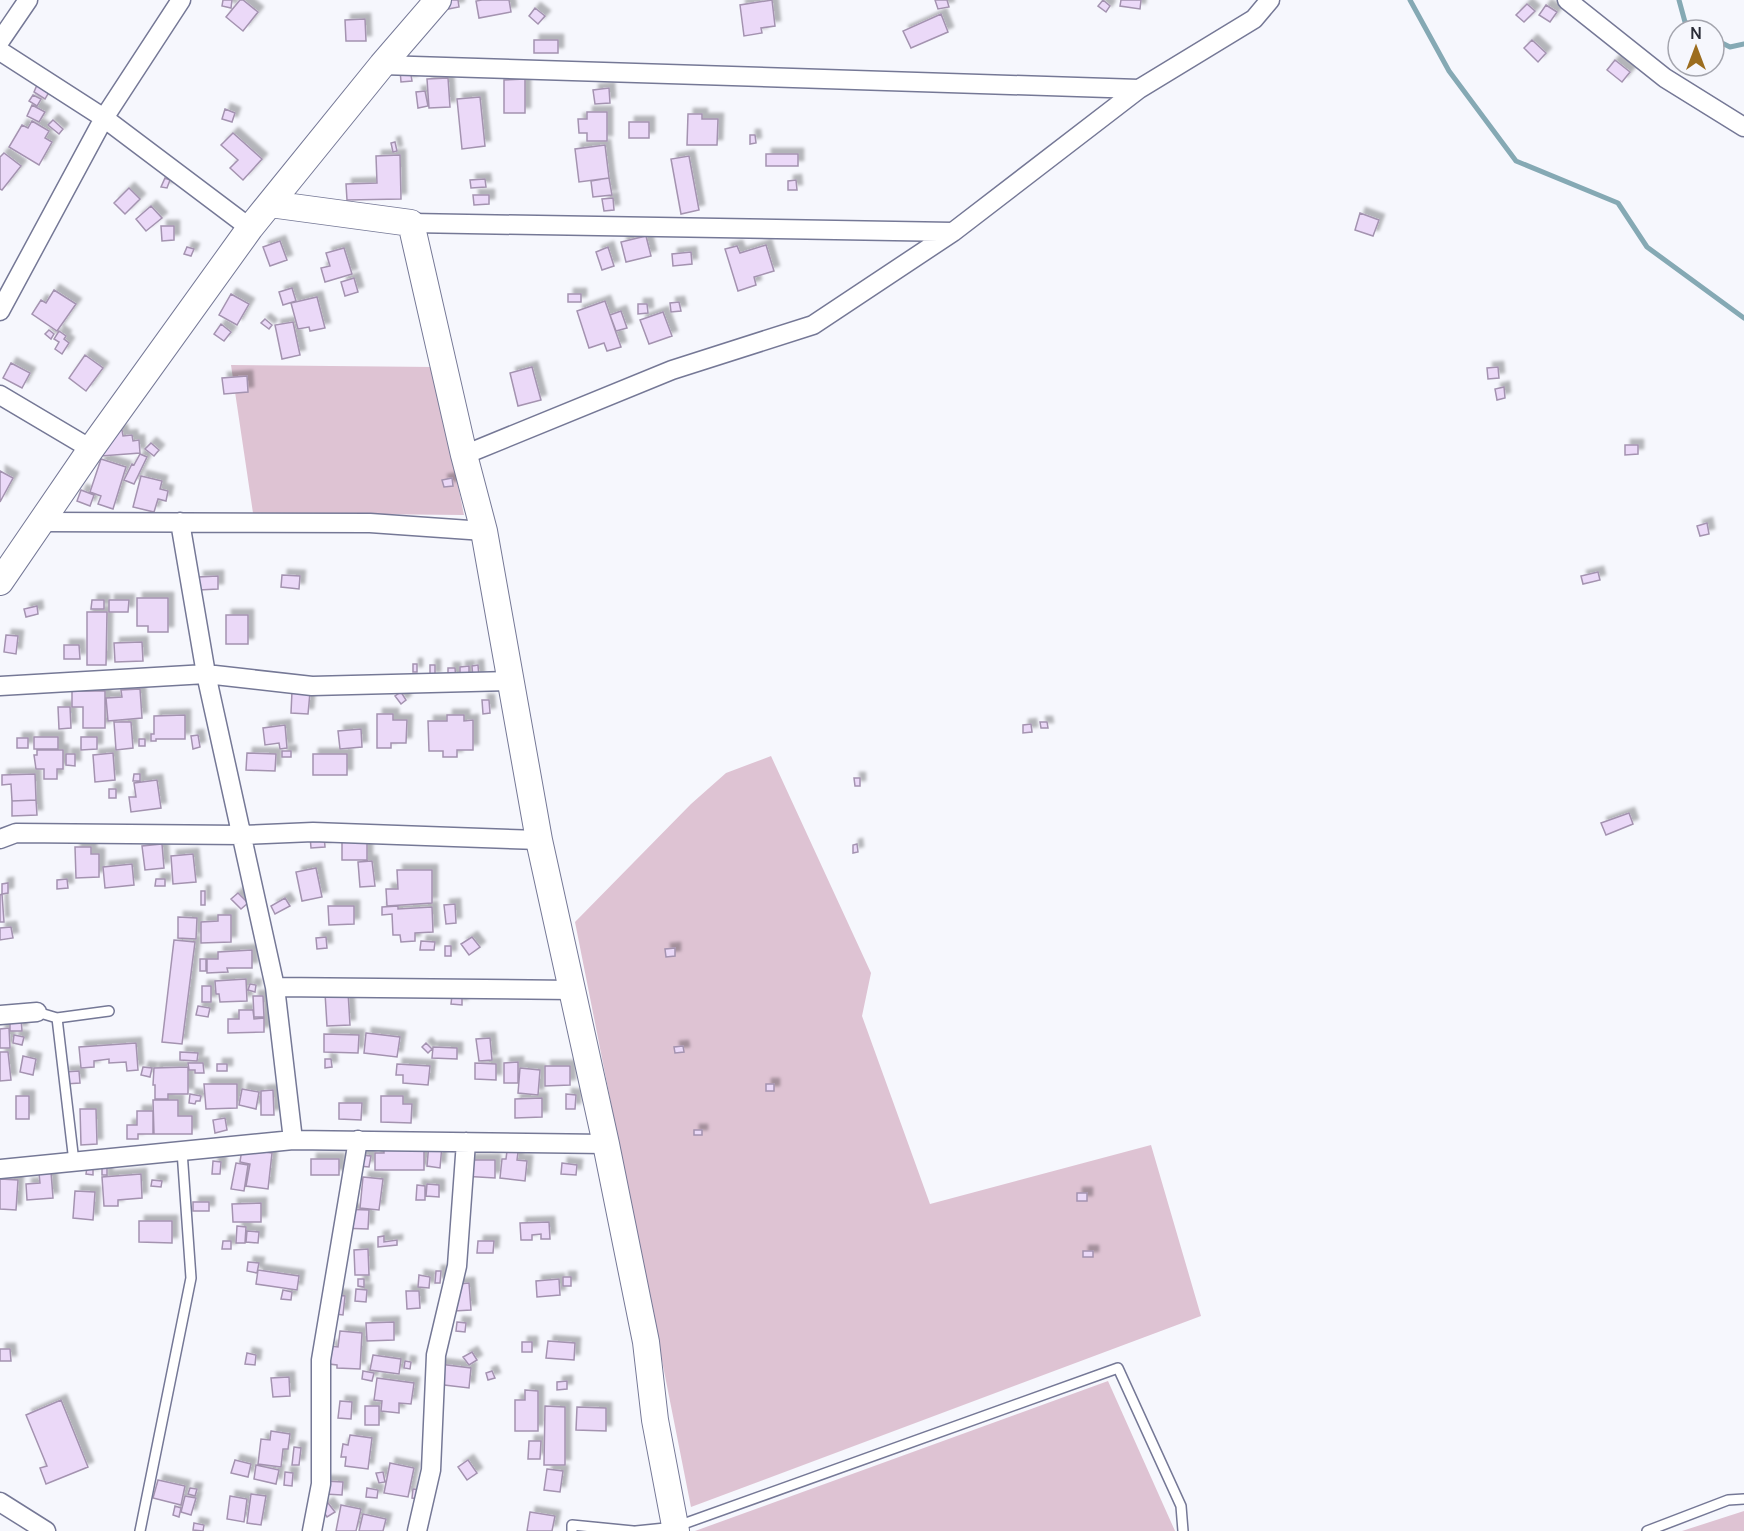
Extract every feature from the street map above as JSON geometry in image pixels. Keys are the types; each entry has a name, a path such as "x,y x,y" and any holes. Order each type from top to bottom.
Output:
{"street":[{"path":"0,41 28,0"},
{"path":"0,311 104,118 181,0"},
{"path":"464,455 672,370 813,325 953,232 1139,89 1254,19 1270,0"},
{"path":"1567,0 1665,78 1744,127"},
{"path":"0,582 91,449 250,228 434,2"},
{"path":"0,51 104,118 250,228"},
{"path":"382,65 1139,89"},
{"path":"270,204 411,223 953,232"},
{"path":"411,223 464,455 484,531 539,840 606,1144 646,1342 655,1420 675,1529"},
{"path":"0,395 91,449"},
{"path":"41,522 370,523 484,531"},
{"path":"180,522 206,674 275,987 293,1140"},
{"path":"0,686 206,674 312,686 511,681"},
{"path":"0,839 16,833 242,835 313,832 539,840"},
{"path":"275,987 573,990"},
{"path":"0,1015 37,1012"},
{"path":"0,1169 293,1140 606,1144"},
{"path":"312,1531 321,1484 321,1360 358,1140"},
{"path":"417,1531 431,1470 436,1355 457,1266 466,1142"},
{"path":"0,1502 46,1531"}],"lane":[{"path":"37,1012 57,1018 109,1011"},
{"path":"57,1018 74,1162"},
{"path":"140,1531 191,1278 182,1151"},
{"path":"572,1531 572,1525 635,1531 675,1529 1118,1368 1181,1506 1183,1531"},
{"path":"1647,1531 1728,1500 1744,1499"}],"shaded area":[{"path":"231,365 434,367 464,515 253,513"},
{"path":"771,756 871,973 862,1016 930,1204 1151,1145 1201,1316 691,1507 575,922 691,804 726,773"},
{"path":"1108,1381 1175,1531 695,1531"},
{"path":"1744,1511 1744,1531 1682,1531"}],"building":[{"path":"223,0 232,0 231,8 222,6"},
{"path":"240,0 258,12 243,31 226,17"},
{"path":"447,0 458,0 459,7 448,9"},
{"path":"509,0 511,12 479,18 476,1"},
{"path":"772,0 775,26 761,28 762,33 744,36 740,5"},
{"path":"935,0 947,0 949,7 938,9"},
{"path":"1103,0 1110,6 1106,12 1098,6"},
{"path":"1121,0 1141,0 1140,9 1120,6"},
{"path":"1527,4 1535,11 1524,22 1516,15"},
{"path":"1546,5 1557,12 1550,22 1539,15"},
{"path":"535,8 545,16 538,24 529,16"},
{"path":"941,14 948,32 911,48 903,31"},
{"path":"365,19 366,41 346,41 345,20"},
{"path":"534,40 558,40 558,53 534,53"},
{"path":"1532,40 1546,53 1538,62 1524,48"},
{"path":"1615,60 1630,72 1622,82 1607,70"},
{"path":"410,69 412,81 401,82 400,70"},
{"path":"448,78 450,107 429,108 427,79"},
{"path":"525,79 525,113 504,113 504,80"},
{"path":"37,85 49,92 45,99 34,92"},
{"path":"609,88 610,103 595,104 593,90"},
{"path":"425,91 428,106 418,108 416,92"},
{"path":"33,95 41,99 37,106 29,101"},
{"path":"480,97 485,146 462,149 457,99"},
{"path":"32,105 45,112 39,122 27,116"},
{"path":"225,109 235,113 232,122 222,119"},
{"path":"587,112 607,112 607,141 587,141 587,133 579,133 578,119 587,119"},
{"path":"688,114 702,114 702,119 718,119 717,145 687,145"},
{"path":"53,120 63,129 59,134 48,125"},
{"path":"32,121 49,131 45,138 52,142 39,165 9,147 22,125 28,128"},
{"path":"629,122 649,122 649,138 629,138"},
{"path":"233,133 262,159 243,180 230,168 238,160 221,145"},
{"path":"750,135 755,135 756,143 750,144"},
{"path":"395,142 397,151 393,152 391,143"},
{"path":"605,145 609,178 579,182 575,149"},
{"path":"4,153 21,166 2,190 0,189 0,157"},
{"path":"766,154 798,154 798,166 766,166"},
{"path":"400,155 401,199 347,200 346,184 377,183 376,156"},
{"path":"689,156 699,210 681,214 671,159"},
{"path":"165,178 170,180 167,188 161,187"},
{"path":"609,178 612,195 593,197 591,181"},
{"path":"485,179 486,187 471,188 470,180"},
{"path":"796,180 797,190 788,190 788,181"},
{"path":"129,188 140,199 125,214 114,203"},
{"path":"473,195 489,195 489,204 474,205"},
{"path":"613,198 614,210 604,211 602,199"},
{"path":"151,206 162,218 146,231 136,219"},
{"path":"1360,213 1379,220 1373,236 1355,230"},
{"path":"161,226 174,226 174,240 162,241"},
{"path":"646,236 651,256 626,262 621,242"},
{"path":"280,241 287,260 270,266 263,247"},
{"path":"766,245 774,271 754,277 756,285 738,291 725,249 737,246 740,253"},
{"path":"187,247 194,249 191,256 184,254"},
{"path":"608,247 614,266 602,270 596,252"},
{"path":"344,248 352,274 325,282 321,268 330,266 326,253"},
{"path":"691,252 692,264 673,266 672,254"},
{"path":"354,278 358,292 345,296 341,282"},
{"path":"292,288 296,301 283,305 279,292"},
{"path":"54,290 76,304 57,331 32,314 41,300 46,303"},
{"path":"231,294 249,304 237,325 219,315"},
{"path":"568,294 581,294 581,302 568,302"},
{"path":"317,297 325,328 310,331 309,327 298,329 291,303"},
{"path":"605,301 621,347 607,351 604,343 589,348 577,311"},
{"path":"679,302 681,311 671,312 670,303"},
{"path":"638,304 647,304 648,313 638,314"},
{"path":"621,311 627,328 616,331 610,315"},
{"path":"663,312 672,336 649,344 640,320"},
{"path":"265,319 272,325 269,329 261,323"},
{"path":"293,322 300,355 282,359 275,325"},
{"path":"221,324 231,332 224,341 214,334"},
{"path":"49,330 54,334 51,339 45,334"},
{"path":"59,331 66,336 64,339 69,343 62,354 55,349 59,342 54,339"},
{"path":"85,355 103,368 86,391 69,378"},
{"path":"11,363 30,373 22,388 3,378"},
{"path":"532,367 541,400 518,406 510,373"},
{"path":"1498,367 1499,378 1488,379 1487,368"},
{"path":"247,376 248,392 224,394 222,378"},
{"path":"1504,387 1505,398 1497,400 1495,389"},
{"path":"122,430 123,436 132,435 133,441 139,440 140,453 101,456 108,431"},
{"path":"151,443 159,450 154,456 145,449"},
{"path":"1625,445 1638,445 1638,454 1625,455"},
{"path":"140,454 147,457 134,484 124,480"},
{"path":"101,459 126,467 113,509 98,504 101,496 90,492"},
{"path":"0,471 13,478 0,502"},
{"path":"141,476 162,481 160,489 168,491 166,501 158,499 154,512 133,507"},
{"path":"452,478 453,486 444,487 442,480"},
{"path":"81,490 94,495 90,506 77,501"},
{"path":"1707,523 1709,534 1700,536 1697,526"},
{"path":"1598,572 1600,580 1583,584 1581,576"},
{"path":"282,575 300,576 299,589 281,587"},
{"path":"218,576 218,589 199,590 198,577"},
{"path":"137,598 168,598 168,632 148,632 148,626 137,626"},
{"path":"92,600 104,600 104,609 91,609"},
{"path":"109,600 129,600 128,612 109,612"},
{"path":"37,606 38,614 26,617 24,609"},
{"path":"87,612 107,612 106,665 87,665"},
{"path":"226,615 248,615 248,644 226,644"},
{"path":"6,635 18,636 16,654 4,652"},
{"path":"142,642 143,661 115,662 114,643"},
{"path":"64,645 79,645 80,659 64,659"},
{"path":"413,664 417,664 417,672 413,672"},
{"path":"430,665 435,665 435,677 430,677"},
{"path":"478,665 479,678 473,679 472,666"},
{"path":"469,666 469,680 460,680 460,667"},
{"path":"448,668 455,668 456,680 448,680"},
{"path":"140,689 142,718 108,721 106,698 122,697 121,690"},
{"path":"72,691 105,691 105,728 83,728 83,707 72,707"},
{"path":"292,691 310,692 308,714 291,713"},
{"path":"401,692 406,700 401,704 395,696"},
{"path":"482,700 489,700 490,713 483,714"},
{"path":"58,707 70,707 71,728 59,729"},
{"path":"377,714 393,714 393,720 407,720 406,743 391,743 391,748 377,748"},
{"path":"185,715 185,739 151,741 151,734 154,734 154,716"},
{"path":"447,715 464,715 464,721 473,720 473,750 457,750 457,757 443,757 443,751 429,751 428,721 447,721"},
{"path":"114,722 131,722 133,748 116,750"},
{"path":"1040,722 1047,722 1048,728 1041,728"},
{"path":"1031,724 1032,732 1023,733 1023,725"},
{"path":"285,725 287,748 280,749 279,743 265,745 263,728"},
{"path":"361,729 362,747 340,749 338,731"},
{"path":"198,735 200,747 193,749 191,736"},
{"path":"34,737 58,737 58,749 34,749"},
{"path":"81,737 97,737 97,749 81,750"},
{"path":"17,738 28,738 28,748 17,748"},
{"path":"139,739 145,739 145,746 139,746"},
{"path":"37,750 63,750 63,769 57,769 57,779 44,779 44,769 36,769 34,755 37,755"},
{"path":"282,751 291,751 291,757 282,757"},
{"path":"113,753 115,780 95,782 93,755"},
{"path":"247,753 276,754 275,771 246,770"},
{"path":"66,754 75,754 75,766 66,765"},
{"path":"313,754 347,754 347,775 313,775"},
{"path":"35,774 36,800 12,801 11,784 2,785 2,775"},
{"path":"134,774 140,774 140,781 133,781"},
{"path":"854,778 860,778 860,786 855,786"},
{"path":"157,780 161,808 131,812 129,797 136,797 134,783"},
{"path":"109,789 116,789 116,798 109,798"},
{"path":"36,800 37,815 12,816 12,801"},
{"path":"1629,813 1633,824 1606,835 1601,823"},
{"path":"324,835 325,847 311,848 310,836"},
{"path":"342,841 367,841 367,860 342,860"},
{"path":"162,844 164,868 145,870 142,846"},
{"path":"857,844 858,852 853,853 853,845"},
{"path":"75,847 91,847 91,854 99,854 99,877 76,878"},
{"path":"193,854 196,882 173,884 171,856"},
{"path":"372,861 375,886 360,887 358,862"},
{"path":"132,864 134,885 105,888 103,867"},
{"path":"316,868 322,897 302,901 296,872"},
{"path":"397,870 432,870 432,903 387,906 386,889 398,889"},
{"path":"67,879 68,888 57,889 57,880"},
{"path":"156,879 165,879 165,886 155,886"},
{"path":"8,883 8,893 2,894 2,884"},
{"path":"201,891 205,891 205,905 201,905"},
{"path":"238,893 248,903 241,909 231,899"},
{"path":"2,894 4,922 0,922 0,895"},
{"path":"285,898 290,906 275,914 271,906"},
{"path":"455,904 456,923 446,924 444,905"},
{"path":"328,906 354,906 354,924 329,925"},
{"path":"398,906 398,909 432,907 433,932 415,933 415,941 401,942 400,935 393,935 392,914 382,915 382,907"},
{"path":"218,915 231,915 231,942 201,943 201,922 218,921"},
{"path":"178,917 197,918 196,939 178,938"},
{"path":"11,927 13,938 0,940 0,928"},
{"path":"326,937 327,948 317,949 316,938"},
{"path":"472,937 480,947 469,955 461,944"},
{"path":"174,940 195,942 182,1044 162,1042"},
{"path":"421,941 435,942 434,950 420,950"},
{"path":"445,946 451,946 451,956 445,956"},
{"path":"675,948 675,956 666,957 665,949"},
{"path":"252,950 252,968 227,968 228,972 207,973 207,959 218,959 218,952"},
{"path":"200,959 206,959 206,971 200,971"},
{"path":"246,979 247,1001 220,1002 219,994 216,994 215,981"},
{"path":"250,984 256,985 255,992 248,990"},
{"path":"202,986 211,986 211,1002 202,1002"},
{"path":"348,992 350,1025 327,1026 325,993"},
{"path":"452,995 462,995 462,1005 451,1004"},
{"path":"253,996 263,996 264,1017 254,1017"},
{"path":"198,1006 210,1008 208,1017 196,1015"},
{"path":"239,1010 253,1010 254,1019 264,1018 264,1032 228,1033 228,1019 239,1019"},
{"path":"10,1018 21,1018 22,1031 10,1031"},
{"path":"9,1028 10,1048 0,1048 0,1029"},
{"path":"366,1033 400,1037 397,1057 364,1053"},
{"path":"324,1034 359,1035 358,1053 324,1052"},
{"path":"14,1035 24,1037 22,1045 13,1043"},
{"path":"490,1038 492,1060 479,1061 476,1039"},
{"path":"136,1043 138,1070 127,1071 126,1062 109,1063 109,1059 94,1061 94,1067 81,1068 79,1047"},
{"path":"426,1043 432,1049 428,1053 422,1047"},
{"path":"683,1046 684,1052 675,1053 674,1047"},
{"path":"433,1047 457,1048 457,1059 432,1058"},
{"path":"0,1052 8,1052 11,1080 0,1081"},
{"path":"180,1052 198,1053 197,1061 180,1060"},
{"path":"23,1056 36,1059 33,1075 20,1072"},
{"path":"325,1059 331,1059 332,1067 325,1068"},
{"path":"518,1062 518,1083 504,1083 504,1063"},
{"path":"188,1063 203,1063 204,1073 189,1070"},
{"path":"475,1063 496,1064 496,1080 475,1079"},
{"path":"217,1064 227,1064 227,1071 217,1071"},
{"path":"397,1064 430,1066 428,1085 403,1083 403,1075 396,1075"},
{"path":"545,1066 570,1066 570,1085 545,1086"},
{"path":"143,1067 152,1068 150,1077 141,1075"},
{"path":"188,1067 188,1094 168,1094 168,1099 155,1099 154,1068"},
{"path":"520,1068 540,1070 538,1095 518,1093"},
{"path":"79,1071 80,1083 65,1084 64,1072"},
{"path":"204,1084 237,1084 237,1108 206,1109"},
{"path":"766,1084 774,1084 774,1091 766,1091"},
{"path":"242,1089 259,1092 256,1109 239,1105"},
{"path":"273,1090 274,1115 261,1115 261,1091"},
{"path":"190,1094 201,1096 200,1101 196,1101 195,1104 189,1103"},
{"path":"566,1094 576,1095 575,1109 566,1109"},
{"path":"16,1096 29,1096 29,1119 16,1119"},
{"path":"381,1096 403,1096 403,1104 412,1104 411,1123 381,1122"},
{"path":"542,1098 542,1117 515,1118 515,1099"},
{"path":"153,1100 178,1100 178,1116 192,1116 192,1134 154,1134"},
{"path":"339,1103 362,1103 361,1120 339,1119"},
{"path":"80,1109 96,1109 97,1144 81,1145"},
{"path":"137,1111 153,1111 153,1134 138,1134 138,1139 127,1139 127,1125 137,1125"},
{"path":"225,1118 227,1130 215,1133 213,1120"},
{"path":"694,1130 702,1130 702,1135 694,1135"},
{"path":"429,1143 442,1145 440,1168 427,1166"},
{"path":"384,1148 424,1148 424,1170 375,1170 375,1153 384,1153"},
{"path":"242,1149 272,1153 268,1189 246,1186 250,1164 240,1162"},
{"path":"507,1151 518,1152 517,1160 527,1161 525,1181 500,1178 502,1159 506,1159"},
{"path":"361,1155 371,1156 369,1167 359,1166"},
{"path":"311,1159 339,1159 339,1175 311,1175"},
{"path":"470,1160 495,1160 495,1178 462,1176"},
{"path":"213,1161 221,1162 220,1174 212,1174"},
{"path":"236,1163 248,1165 244,1191 231,1189"},
{"path":"562,1163 577,1165 576,1175 561,1174"},
{"path":"87,1167 93,1167 93,1175 86,1174"},
{"path":"102,1167 107,1167 107,1175 102,1175"},
{"path":"51,1172 53,1198 27,1200 26,1184 40,1183 39,1173"},
{"path":"141,1174 142,1198 118,1200 118,1206 104,1206 102,1177"},
{"path":"363,1177 383,1179 379,1210 360,1208"},
{"path":"0,1179 18,1180 16,1210 0,1209"},
{"path":"152,1180 162,1181 161,1187 151,1186"},
{"path":"427,1184 439,1185 439,1197 426,1196"},
{"path":"417,1185 425,1186 425,1200 416,1200"},
{"path":"75,1191 95,1192 93,1220 73,1218"},
{"path":"1077,1193 1087,1193 1087,1201 1077,1201"},
{"path":"193,1202 209,1202 209,1211 193,1211"},
{"path":"261,1203 261,1222 233,1222 232,1204"},
{"path":"338,1209 369,1210 368,1229 338,1228"},
{"path":"139,1221 172,1221 172,1243 139,1242"},
{"path":"549,1222 550,1239 541,1239 541,1234 532,1235 532,1240 521,1240 520,1223"},
{"path":"237,1226 246,1227 245,1243 236,1243"},
{"path":"247,1231 259,1232 258,1243 246,1242"},
{"path":"384,1236 384,1242 397,1240 397,1245 378,1247 378,1237"},
{"path":"223,1241 231,1241 231,1249 222,1249"},
{"path":"478,1241 494,1241 493,1253 477,1253"},
{"path":"368,1249 369,1275 355,1275 354,1250"},
{"path":"1083,1251 1093,1251 1093,1257 1083,1257"},
{"path":"248,1262 259,1263 257,1273 247,1271"},
{"path":"258,1270 299,1276 297,1290 256,1284"},
{"path":"436,1271 441,1271 440,1283 435,1283"},
{"path":"419,1275 430,1277 429,1288 418,1287"},
{"path":"563,1277 571,1277 571,1286 563,1286"},
{"path":"358,1279 364,1279 364,1287 358,1286"},
{"path":"559,1279 560,1295 537,1297 536,1281"},
{"path":"469,1283 471,1310 454,1311 448,1285"},
{"path":"356,1289 367,1290 366,1302 355,1301"},
{"path":"283,1290 292,1292 291,1300 281,1299"},
{"path":"406,1291 419,1291 420,1308 407,1309"},
{"path":"329,1294 345,1296 343,1315 327,1313"},
{"path":"394,1322 394,1340 367,1341 366,1323"},
{"path":"457,1322 466,1323 465,1332 456,1331"},
{"path":"340,1331 362,1333 360,1369 337,1368 337,1365 329,1364 330,1346 338,1347"},
{"path":"548,1341 575,1343 574,1360 546,1358"},
{"path":"522,1342 532,1342 532,1352 522,1352"},
{"path":"0,1349 10,1349 11,1361 0,1361"},
{"path":"472,1352 477,1360 469,1365 463,1357"},
{"path":"247,1353 256,1355 255,1365 245,1364"},
{"path":"373,1355 401,1359 399,1374 370,1370"},
{"path":"405,1361 411,1362 410,1369 404,1368"},
{"path":"439,1364 471,1368 469,1388 436,1384"},
{"path":"363,1371 374,1373 372,1381 362,1379"},
{"path":"492,1371 495,1378 488,1380 486,1373"},
{"path":"289,1377 290,1396 273,1397 271,1378"},
{"path":"377,1378 414,1383 411,1404 399,1403 399,1413 381,1411 382,1401 374,1400"},
{"path":"567,1381 567,1389 557,1390 557,1382"},
{"path":"525,1390 538,1391 538,1431 515,1431 515,1400 525,1400"},
{"path":"61,1400 88,1467 46,1484 40,1468 47,1466 26,1415"},
{"path":"340,1401 352,1402 351,1419 338,1418"},
{"path":"365,1406 379,1406 379,1425 365,1425"},
{"path":"545,1406 565,1407 565,1465 544,1465"},
{"path":"577,1407 606,1408 606,1431 576,1430"},
{"path":"271,1431 290,1434 288,1449 283,1449 281,1467 258,1464 261,1439 270,1440"},
{"path":"350,1435 372,1438 368,1469 345,1466 346,1457 341,1457 343,1444 348,1445"},
{"path":"529,1441 541,1441 540,1459 528,1459"},
{"path":"294,1447 301,1448 299,1465 292,1465"},
{"path":"235,1460 251,1464 248,1477 231,1473"},
{"path":"468,1460 477,1473 467,1480 458,1467"},
{"path":"390,1463 414,1468 408,1497 384,1493"},
{"path":"256,1465 279,1470 276,1484 254,1479"},
{"path":"547,1469 563,1471 560,1492 544,1490"},
{"path":"285,1472 293,1473 292,1486 284,1485"},
{"path":"383,1472 385,1482 379,1483 376,1473"},
{"path":"158,1480 185,1486 181,1505 153,1498"},
{"path":"324,1481 343,1482 342,1495 324,1494"},
{"path":"190,1488 197,1489 195,1496 188,1494"},
{"path":"367,1488 378,1490 377,1498 366,1497"},
{"path":"413,1489 421,1490 420,1499 412,1498"},
{"path":"251,1494 266,1496 261,1525 247,1523"},
{"path":"185,1496 196,1498 191,1515 181,1512"},
{"path":"230,1496 247,1499 244,1522 227,1519"},
{"path":"328,1503 335,1512 327,1517 321,1508"},
{"path":"341,1505 361,1509 356,1531 336,1531"},
{"path":"175,1506 181,1508 179,1517 173,1515"},
{"path":"530,1512 555,1516 552,1531 527,1531"},
{"path":"363,1514 386,1519 383,1531 359,1531"},
{"path":"194,1523 204,1525 203,1531 193,1530"}],"waterway":[{"path":"1410,0 1449,71 1516,161 1618,203 1647,247 1744,318"},
{"path":"1679,0 1684,18"},
{"path":"1726,45 1730,47 1744,44"}]}
